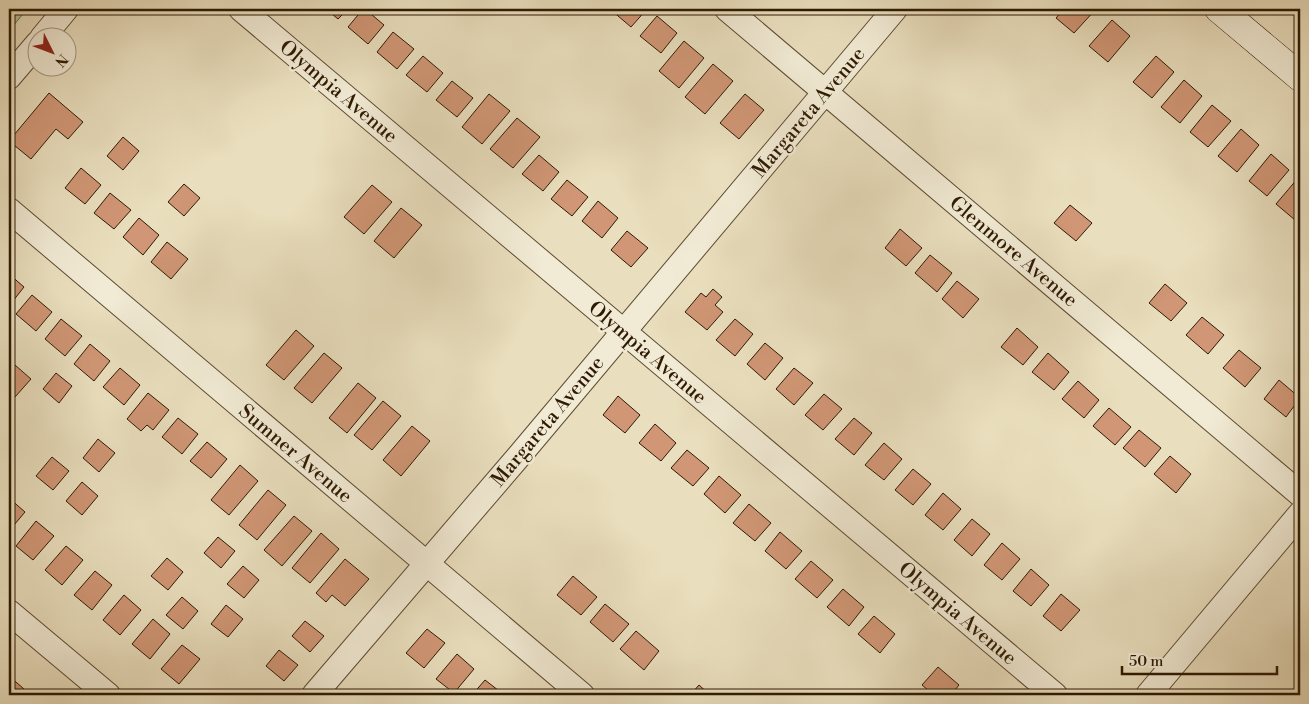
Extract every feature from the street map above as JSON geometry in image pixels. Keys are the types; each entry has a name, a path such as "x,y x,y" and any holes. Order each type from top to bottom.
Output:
{"main road":[{"path":"1219,9 1300,77"}],"street":[{"path":"50,28 66,9"},
{"name":"Olympia Avenue","path":"241,9 1055,695"},
{"name":"Glenmore Avenue","path":"727,9 1300,494"},
{"name":"Margareta Avenue","path":"314,695 519,456 623,330 895,9"},
{"path":"9,77 28,55"},
{"name":"Sumner Avenue","path":"9,210 582,695"},
{"path":"1148,695 1300,514"},
{"path":"9,612 108,695"}],"green space":[{"path":"9,9 27,9 9,31"}],"building":[{"path":"326,9 348,9 338,19"},
{"path":"363,9 384,25 368,44 348,27"},
{"path":"612,9 647,9 631,27"},
{"path":"1064,9 1096,9 1074,33 1056,18"},
{"path":"657,16 677,33 661,53 640,36"},
{"path":"1112,20 1130,36 1108,62 1089,46"},
{"path":"393,32 414,49 397,69 377,52"},
{"path":"684,41 704,58 679,88 659,71"},
{"path":"423,56 443,73 427,92 406,75"},
{"path":"1156,56 1174,72 1152,98 1133,82"},
{"path":"713,64 733,81 705,114 685,97"},
{"path":"1184,80 1202,96 1180,123 1161,107"},
{"path":"452,81 473,98 457,117 436,100"},
{"path":"49,93 83,122 68,139 56,129 31,159 9,141"},
{"path":"489,94 510,111 482,144 462,127"},
{"path":"745,94 764,110 739,139 720,123"},
{"path":"1212,105 1231,121 1208,147 1190,132"},
{"path":"517,118 540,137 513,168 490,149"},
{"path":"1241,129 1259,145 1237,172 1218,156"},
{"path":"123,137 139,151 123,170 107,156"},
{"path":"1271,154 1289,170 1267,196 1249,181"},
{"path":"539,155 559,172 543,191 522,174"},
{"path":"81,168 101,185 85,204 65,188"},
{"path":"1298,178 1300,180 1300,214 1295,220 1276,204"},
{"path":"567,180 588,197 572,216 551,199"},
{"path":"184,184 200,198 184,216 168,202"},
{"path":"372,185 392,202 364,234 344,217"},
{"path":"110,193 131,210 114,229 94,213"},
{"path":"598,201 618,218 602,238 582,221"},
{"path":"1070,205 1092,223 1076,241 1054,223"},
{"path":"401,208 422,225 394,258 374,241"},
{"path":"139,218 159,235 143,255 123,237"},
{"path":"900,229 922,248 906,266 885,248"},
{"path":"627,231 648,248 631,267 611,250"},
{"path":"167,242 188,259 171,279 151,262"},
{"path":"930,255 952,273 937,292 915,273"},
{"path":"9,274 24,287 9,306"},
{"path":"957,281 979,299 963,318 942,299"},
{"path":"1165,284 1187,303 1171,321 1149,303"},
{"path":"713,289 722,297 715,305 723,312 707,330 685,312 701,293 706,297"},
{"path":"32,295 52,312 36,331 16,314"},
{"path":"1202,317 1224,335 1208,354 1186,335"},
{"path":"61,319 82,336 65,356 45,339"},
{"path":"735,319 753,334 735,356 716,340"},
{"path":"1017,328 1038,347 1023,365 1001,347"},
{"path":"296,330 314,346 284,380 266,365"},
{"path":"765,343 783,358 765,380 747,364"},
{"path":"90,344 110,361 94,381 74,364"},
{"path":"1239,350 1261,368 1245,387 1223,368"},
{"path":"324,353 342,368 312,403 294,388"},
{"path":"1048,353 1069,372 1054,390 1032,372"},
{"path":"15,365 31,379 15,397 9,392 9,372"},
{"path":"120,368 140,385 124,405 103,387"},
{"path":"794,368 813,383 794,405 776,389"},
{"path":"56,373 72,386 59,403 43,389"},
{"path":"1279,380 1300,398 1286,417 1264,399"},
{"path":"1078,381 1099,400 1084,418 1062,399"},
{"path":"358,383 376,398 347,433 329,418"},
{"path":"148,393 169,410 153,430 147,425 141,431 127,419"},
{"path":"824,394 842,409 823,430 805,415"},
{"path":"618,396 640,415 625,433 603,415"},
{"path":"383,401 401,416 372,450 354,435"},
{"path":"1109,408 1131,427 1115,445 1093,426"},
{"path":"178,418 198,434 182,454 162,437"},
{"path":"854,418 872,433 854,455 835,439"},
{"path":"1300,419 1300,432 1294,427"},
{"path":"655,424 676,443 661,461 639,443"},
{"path":"412,426 430,441 401,476 383,460"},
{"path":"1139,430 1161,448 1145,467 1123,448"},
{"path":"98,439 115,453 99,472 83,458"},
{"path":"207,442 227,459 211,478 190,461"},
{"path":"884,443 902,459 884,480 865,465"},
{"path":"687,450 709,468 693,486 671,468"},
{"path":"1170,456 1191,474 1176,493 1154,474"},
{"path":"52,457 69,471 53,490 36,476"},
{"path":"240,465 258,481 229,515 211,500"},
{"path":"913,469 931,484 913,505 895,490"},
{"path":"719,476 741,495 725,513 704,494"},
{"path":"82,482 98,496 82,515 66,501"},
{"path":"268,490 286,505 257,540 239,525"},
{"path":"943,493 961,509 943,530 925,515"},
{"path":"9,498 25,512 9,531"},
{"path":"749,504 771,523 755,541 733,523"},
{"path":"294,516 312,531 282,566 264,550"},
{"path":"972,519 990,534 972,556 954,540"},
{"path":"36,521 54,536 33,560 16,546"},
{"path":"780,532 802,551 786,569 765,551"},
{"path":"321,533 339,549 310,583 292,568"},
{"path":"218,537 235,551 221,568 204,553"},
{"path":"1002,543 1020,559 1002,580 984,565"},
{"path":"66,546 83,560 62,585 45,570"},
{"path":"167,558 183,572 168,590 151,576"},
{"path":"345,559 369,579 345,606 332,595 326,602 316,593"},
{"path":"811,561 833,580 817,598 795,579"},
{"path":"243,566 259,580 244,598 227,584"},
{"path":"1031,569 1049,585 1031,606 1013,591"},
{"path":"95,571 112,585 92,610 74,595"},
{"path":"573,576 597,597 581,615 557,595"},
{"path":"843,589 864,607 849,626 827,607"},
{"path":"1061,594 1080,610 1061,631 1043,616"},
{"path":"124,595 141,610 120,635 103,620"},
{"path":"182,597 198,611 183,629 166,615"},
{"path":"605,604 629,624 613,642 590,622"},
{"path":"226,605 243,619 228,637 211,624"},
{"path":"874,616 895,634 880,653 858,634"},
{"path":"153,619 170,634 150,659 132,644"},
{"path":"305,621 324,636 310,652 292,636"},
{"path":"427,629 445,643 424,668 406,653"},
{"path":"636,631 659,651 644,670 620,649"},
{"path":"182,645 200,659 179,684 161,669"},
{"path":"279,650 298,665 284,681 266,666"},
{"path":"457,654 474,669 454,693 436,679"},
{"path":"938,667 959,685 951,695 934,695 922,685"},
{"path":"9,676 24,689 19,695 9,695"},
{"path":"485,680 503,694 472,695"},
{"path":"699,685 710,695 690,695"}]}
